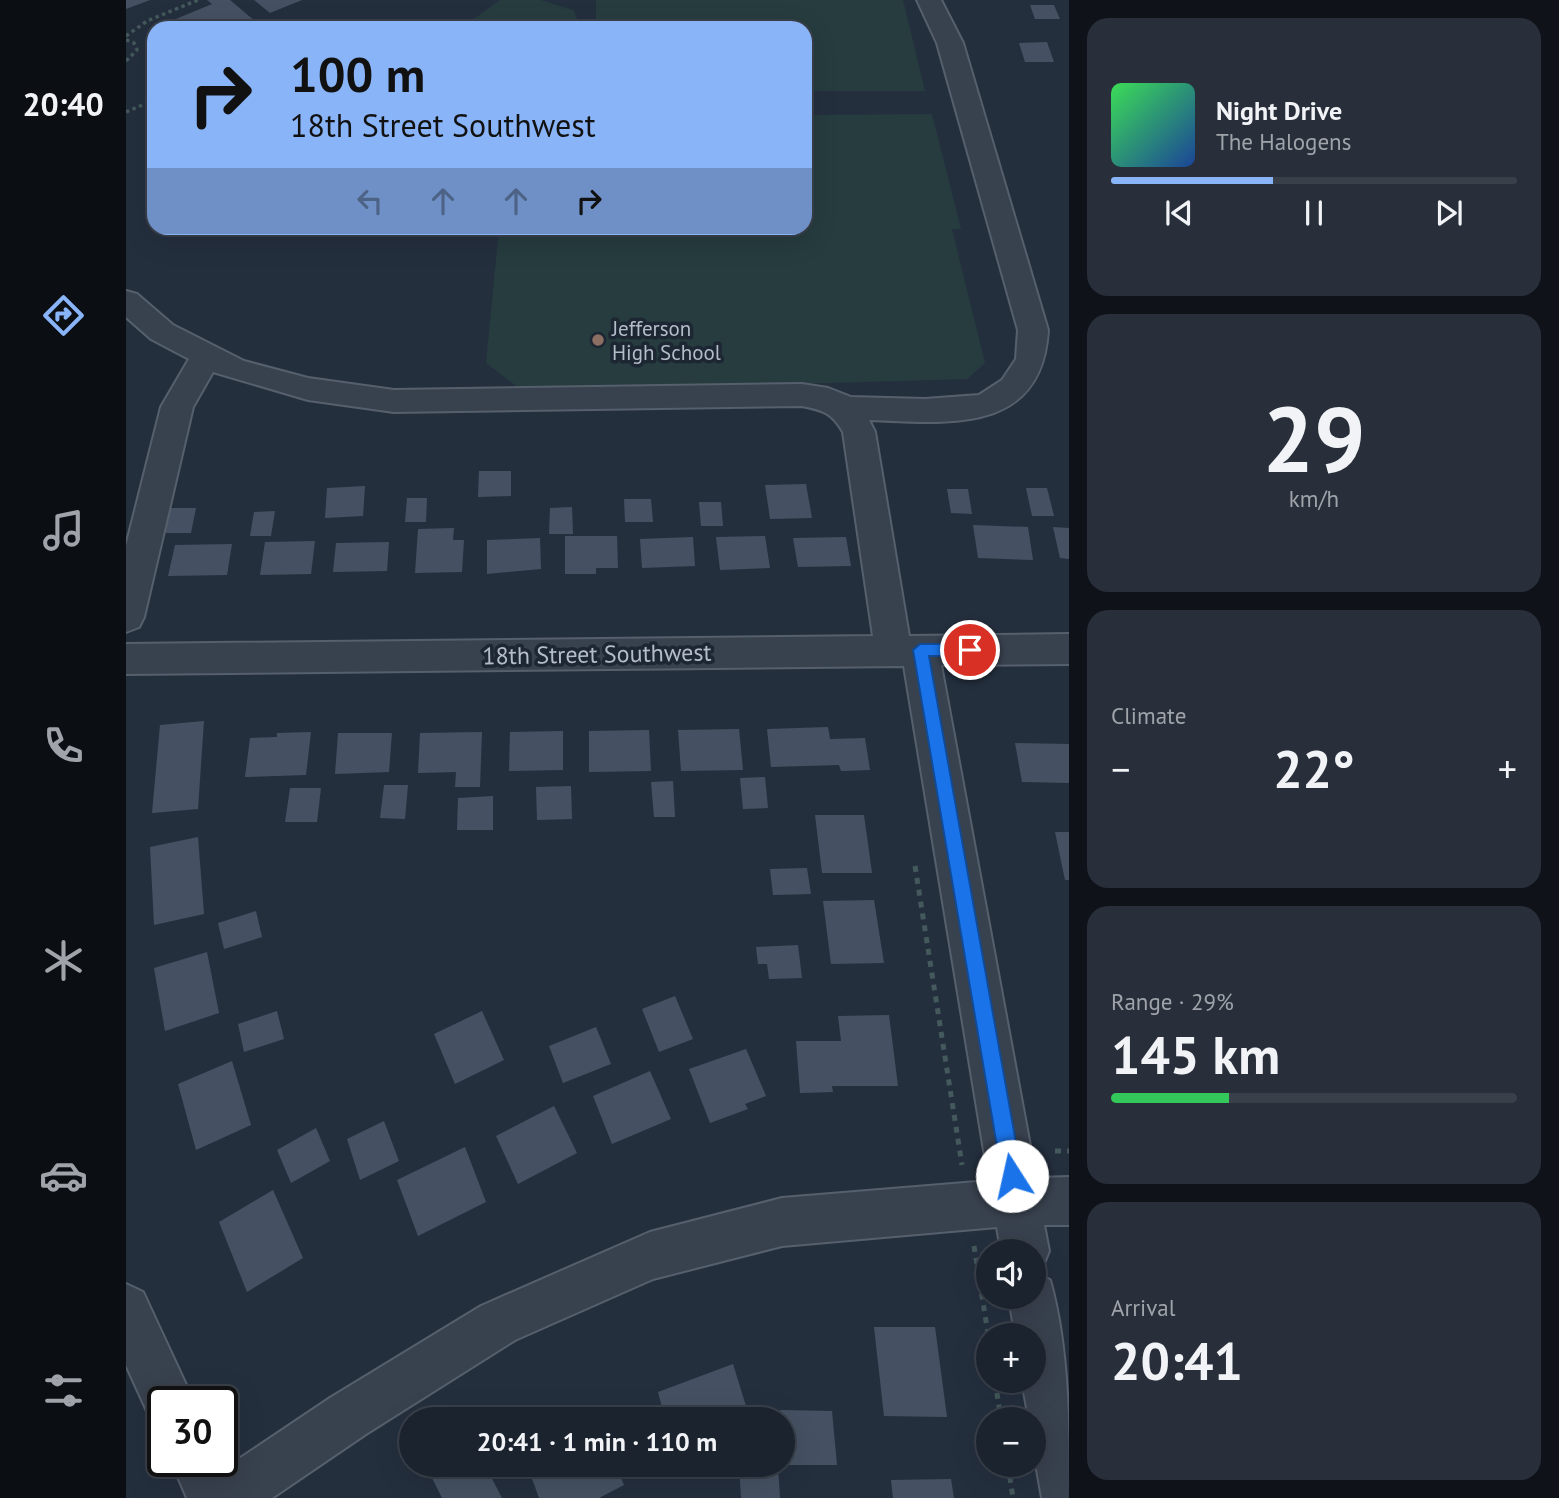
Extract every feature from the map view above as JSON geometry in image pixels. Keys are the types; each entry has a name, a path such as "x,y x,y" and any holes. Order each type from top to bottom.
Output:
{"street":[{"path":"126,301 162,332 234,369 308,389 394,401 802,395 828,399 846,408 925,411 986,406 1013,388 1031,360 1033,330 950,43 929,0"},
{"path":"126,617 177,407 207,355"},
{"path":"846,408 859,432 906,650 1023,1239"},
{"name":"18th Street Southwest","path":"126,659 1069,649"},
{"path":"226,1498 348,1416 498,1323 650,1256 782,1222 1017,1202 1069,1201"},
{"path":"1035,1309 1068,1498"},
{"path":"126,1310 162,1386"},
{"path":"204,1477 214,1498"}],"path":[{"path":"126,61 137,50 134,43 126,38 147,20 198,0"},
{"path":"126,112 147,103"},
{"path":"914,855 963,1166"},
{"path":"1055,1151 1069,1151"},
{"path":"973,1235 986,1323"},
{"path":"1010,1477 1013,1498"}],"green space":[{"path":"500,0 541,0 573,10 577,18 575,21 471,21"},
{"path":"596,0 903,0 925,91 812,91 812,21 596,21"},
{"path":"932,114 961,229 952,229 985,363 967,379 524,392 486,363 498,235 812,235 812,115"}],"building":[{"path":"126,0 150,0 126,9"},
{"path":"207,0 230,0 255,21 171,21 212,4"},
{"path":"254,0 302,0 270,13"},
{"path":"1030,5 1054,5 1060,19 1035,19"},
{"path":"1047,42 1054,62 1025,62 1019,43"},
{"path":"479,471 511,471 511,496 478,497"},
{"path":"806,484 812,518 770,519 765,485"},
{"path":"365,486 363,516 325,518 327,488"},
{"path":"1026,488 1047,488 1054,516 1032,516"},
{"path":"947,489 968,489 972,514 951,513"},
{"path":"407,498 427,498 426,522 405,522"},
{"path":"624,499 651,499 653,522 625,522"},
{"path":"699,502 721,502 723,526 701,526"},
{"path":"572,507 573,534 549,534 550,508"},
{"path":"170,508 196,508 191,533 164,533"},
{"path":"275,511 271,536 250,536 254,512"},
{"path":"973,525 1028,527 1033,560 978,558"},
{"path":"1053,527 1069,528 1069,559 1060,558"},
{"path":"454,528 453,540 464,540 462,572 415,573 418,529"},
{"path":"565,536 617,536 618,568 596,568 596,574 565,574"},
{"path":"765,536 770,568 720,570 716,537"},
{"path":"693,537 695,566 642,568 640,539"},
{"path":"846,537 851,566 798,567 793,538"},
{"path":"540,538 541,569 487,574 487,540"},
{"path":"315,541 311,574 260,575 265,542"},
{"path":"389,542 387,571 333,572 336,543"},
{"path":"232,544 227,575 168,576 175,545"},
{"path":"204,721 198,809 152,813 160,725"},
{"path":"828,727 830,739 865,738 870,770 841,771 839,765 771,767 767,729"},
{"path":"739,729 743,770 681,771 678,730"},
{"path":"649,730 651,771 589,772 589,731"},
{"path":"563,731 563,770 509,771 510,732"},
{"path":"311,732 306,775 245,777 250,738 277,737 277,733"},
{"path":"482,732 480,787 455,787 456,772 418,773 420,733"},
{"path":"338,733 392,733 389,772 335,774"},
{"path":"1015,743 1069,744 1069,783 1022,782"},
{"path":"765,777 768,808 743,809 740,778"},
{"path":"673,781 675,817 654,817 651,782"},
{"path":"384,785 408,785 405,819 380,818"},
{"path":"571,786 572,819 537,820 536,787"},
{"path":"290,788 321,788 317,822 285,822"},
{"path":"493,796 493,830 457,830 458,798"},
{"path":"815,815 864,815 872,873 822,873"},
{"path":"1055,832 1069,832 1069,880 1065,880"},
{"path":"198,837 204,914 154,925 150,847"},
{"path":"807,868 811,894 773,895 770,869"},
{"path":"874,900 884,963 831,964 823,901"},
{"path":"256,911 262,937 224,949 218,923"},
{"path":"798,945 802,978 769,979 767,964 758,964 756,947"},
{"path":"207,952 219,1013 165,1031 154,968"},
{"path":"675,996 693,1039 659,1052 642,1009"},
{"path":"277,1011 284,1039 244,1052 238,1024"},
{"path":"482,1011 504,1060 455,1084 434,1034"},
{"path":"889,1015 898,1086 832,1086 833,1092 800,1093 796,1041 841,1041 838,1016"},
{"path":"596,1027 611,1064 563,1083 549,1046"},
{"path":"746,1049 766,1096 745,1104 748,1109 710,1123 689,1069"},
{"path":"232,1061 251,1125 196,1150 178,1084"},
{"path":"650,1071 671,1119 612,1144 593,1096"},
{"path":"554,1106 577,1153 518,1184 496,1136"},
{"path":"384,1121 399,1161 360,1180 347,1139"},
{"path":"316,1128 330,1161 291,1183 277,1150"},
{"path":"465,1147 486,1202 418,1236 397,1180"},
{"path":"273,1190 303,1258 247,1292 219,1222"},
{"path":"874,1327 935,1327 947,1417 884,1416"},
{"path":"733,1364 746,1407 662,1407 658,1392"},
{"path":"795,1410 832,1411 837,1465 795,1465"},
{"path":"491,1477 502,1498 442,1498 432,1478"},
{"path":"531,1477 621,1477 624,1485 599,1498 539,1498"},
{"path":"740,1477 779,1477 780,1498 741,1498"},
{"path":"951,1479 954,1498 893,1498 891,1480"}],"place":[{"name":"Jefferson High School","path":"598,340"}],"route":[{"path":"970,650 920,650 1012,1176"}]}
